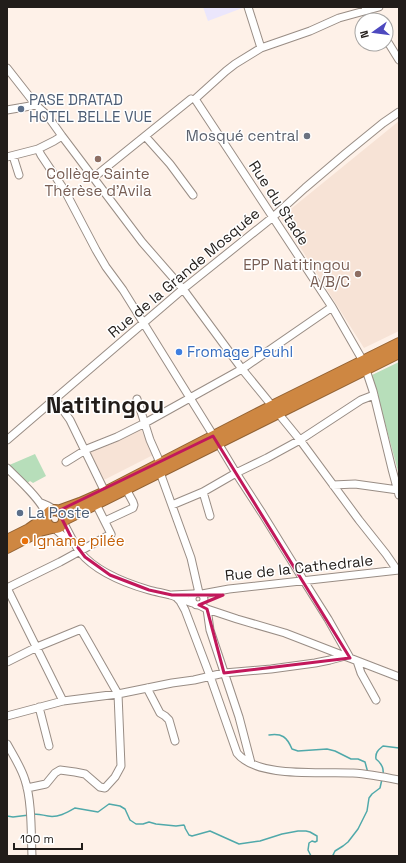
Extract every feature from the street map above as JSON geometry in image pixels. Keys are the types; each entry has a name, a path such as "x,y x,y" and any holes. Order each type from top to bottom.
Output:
{"highway":[{"path":"7,540 33,526 52,513 80,503 160,468 216,440 364,365 399,343"},
{"path":"364,365 399,353"},
{"path":"7,548 40,531 59,527 64,521 126,489 160,468"},
{"path":"52,513 62,513 64,521"},
{"path":"52,513 46,522 53,528"}],"street":[{"path":"248,7 261,48"},
{"name":"Rue du Stade","path":"379,7 366,9 339,18 310,31 261,48 226,71 195,99 332,307 364,365 374,395 398,493"},
{"path":"7,68 36,105 47,115 142,242 183,288 242,368 300,440 398,570"},
{"path":"93,178 191,99"},
{"path":"7,110 36,105"},
{"name":"Rue de la Grande Mosquée","path":"7,440 183,288 273,217 345,154 399,112"},
{"path":"19,175 10,156 38,149 54,142 62,136"},
{"path":"145,136 170,164 193,195"},
{"path":"38,149 65,190 106,267 123,290 262,513 328,620 348,657"},
{"path":"66,462 96,445 117,437 145,423 242,368 332,307"},
{"path":"172,505 203,492 236,473 267,458 300,440 361,400 374,395"},
{"path":"137,399 191,558 198,594"},
{"path":"55,400 70,420 105,492"},
{"path":"7,468 40,503 48,506 52,513"},
{"path":"333,485 355,484 398,493"},
{"path":"105,521 133,508 133,502 126,489"},
{"path":"203,492 210,516"},
{"path":"63,701 7,588 60,562 111,534 96,504"},
{"path":"64,521 73,542 79,551 90,562 110,575 149,590 174,596 207,609 285,633 399,677"},
{"path":"53,528 73,542"},
{"name":"Rue de la Cathedrale","path":"174,596 398,570"},
{"path":"196,604 204,602 204,596 198,594"},
{"path":"196,604 192,598 198,594"},
{"path":"174,596 180,601 185,610 237,753 240,757 259,766 283,772 368,774 399,780"},
{"path":"207,609 210,630 239,717 251,763"},
{"path":"7,662 37,647 81,629 118,694 121,766 115,777 105,788 100,787 85,774 60,770 46,784 27,788"},
{"path":"7,716 63,701 118,694 224,673 308,664 348,657"},
{"path":"357,661 361,673 376,700"},
{"path":"147,688 160,713 169,720 174,741"},
{"path":"38,707 49,746"},
{"path":"7,744 21,769 27,788 32,856"}],"highlighted area":[{"path":"213,436 350,658 224,673 207,609 199,605 223,595 172,595 149,590 110,575 85,557 73,541 58,511"}],"shaded area":[{"path":"203,7 245,7 208,21"},
{"name":"EPP Natitingou A/B/C","path":"399,121 399,331 364,348 281,217"},
{"path":"140,427 153,455 102,481 87,450 108,443 109,445"}],"green space":[{"path":"399,362 399,471 398,471 372,375"},
{"path":"35,454 46,476 33,483 30,481 25,485 7,466"}],"waterway":[{"path":"269,735 281,735 288,741 292,749 298,751 327,749 335,751 351,759 358,759 365,762 368,773"},
{"path":"383,774 382,766 376,759 377,752 383,746 399,748"},
{"path":"335,856 333,855 335,851 348,842 358,829 367,811 369,798 380,788 382,779"},
{"path":"33,814 55,816 75,808 98,812 109,804 120,806 125,809 130,820 136,824 149,822 176,826 184,825 189,835 192,836 210,831 239,844 260,841 282,834 306,831 317,836 317,841 312,841 309,843 308,850 311,856"},
{"path":"7,816 13,817 29,815"}],"place":[{"name":"PASE DRATAD HOTEL BELLE VUE","path":"21,109"},
{"name":"Mosqué central","path":"307,136"},
{"name":"Collège Sainte Thérèse d'Avila","path":"98,159"},
{"name":"EPP Natitingou A/B/C","path":"358,274"},
{"name":"Fromage Peuhl","path":"179,352"},
{"name":"La Poste","path":"20,513"},
{"name":"Igname pilée","path":"25,541"}],"district":[{"name":"Natitingou","path":"105,405"}]}
